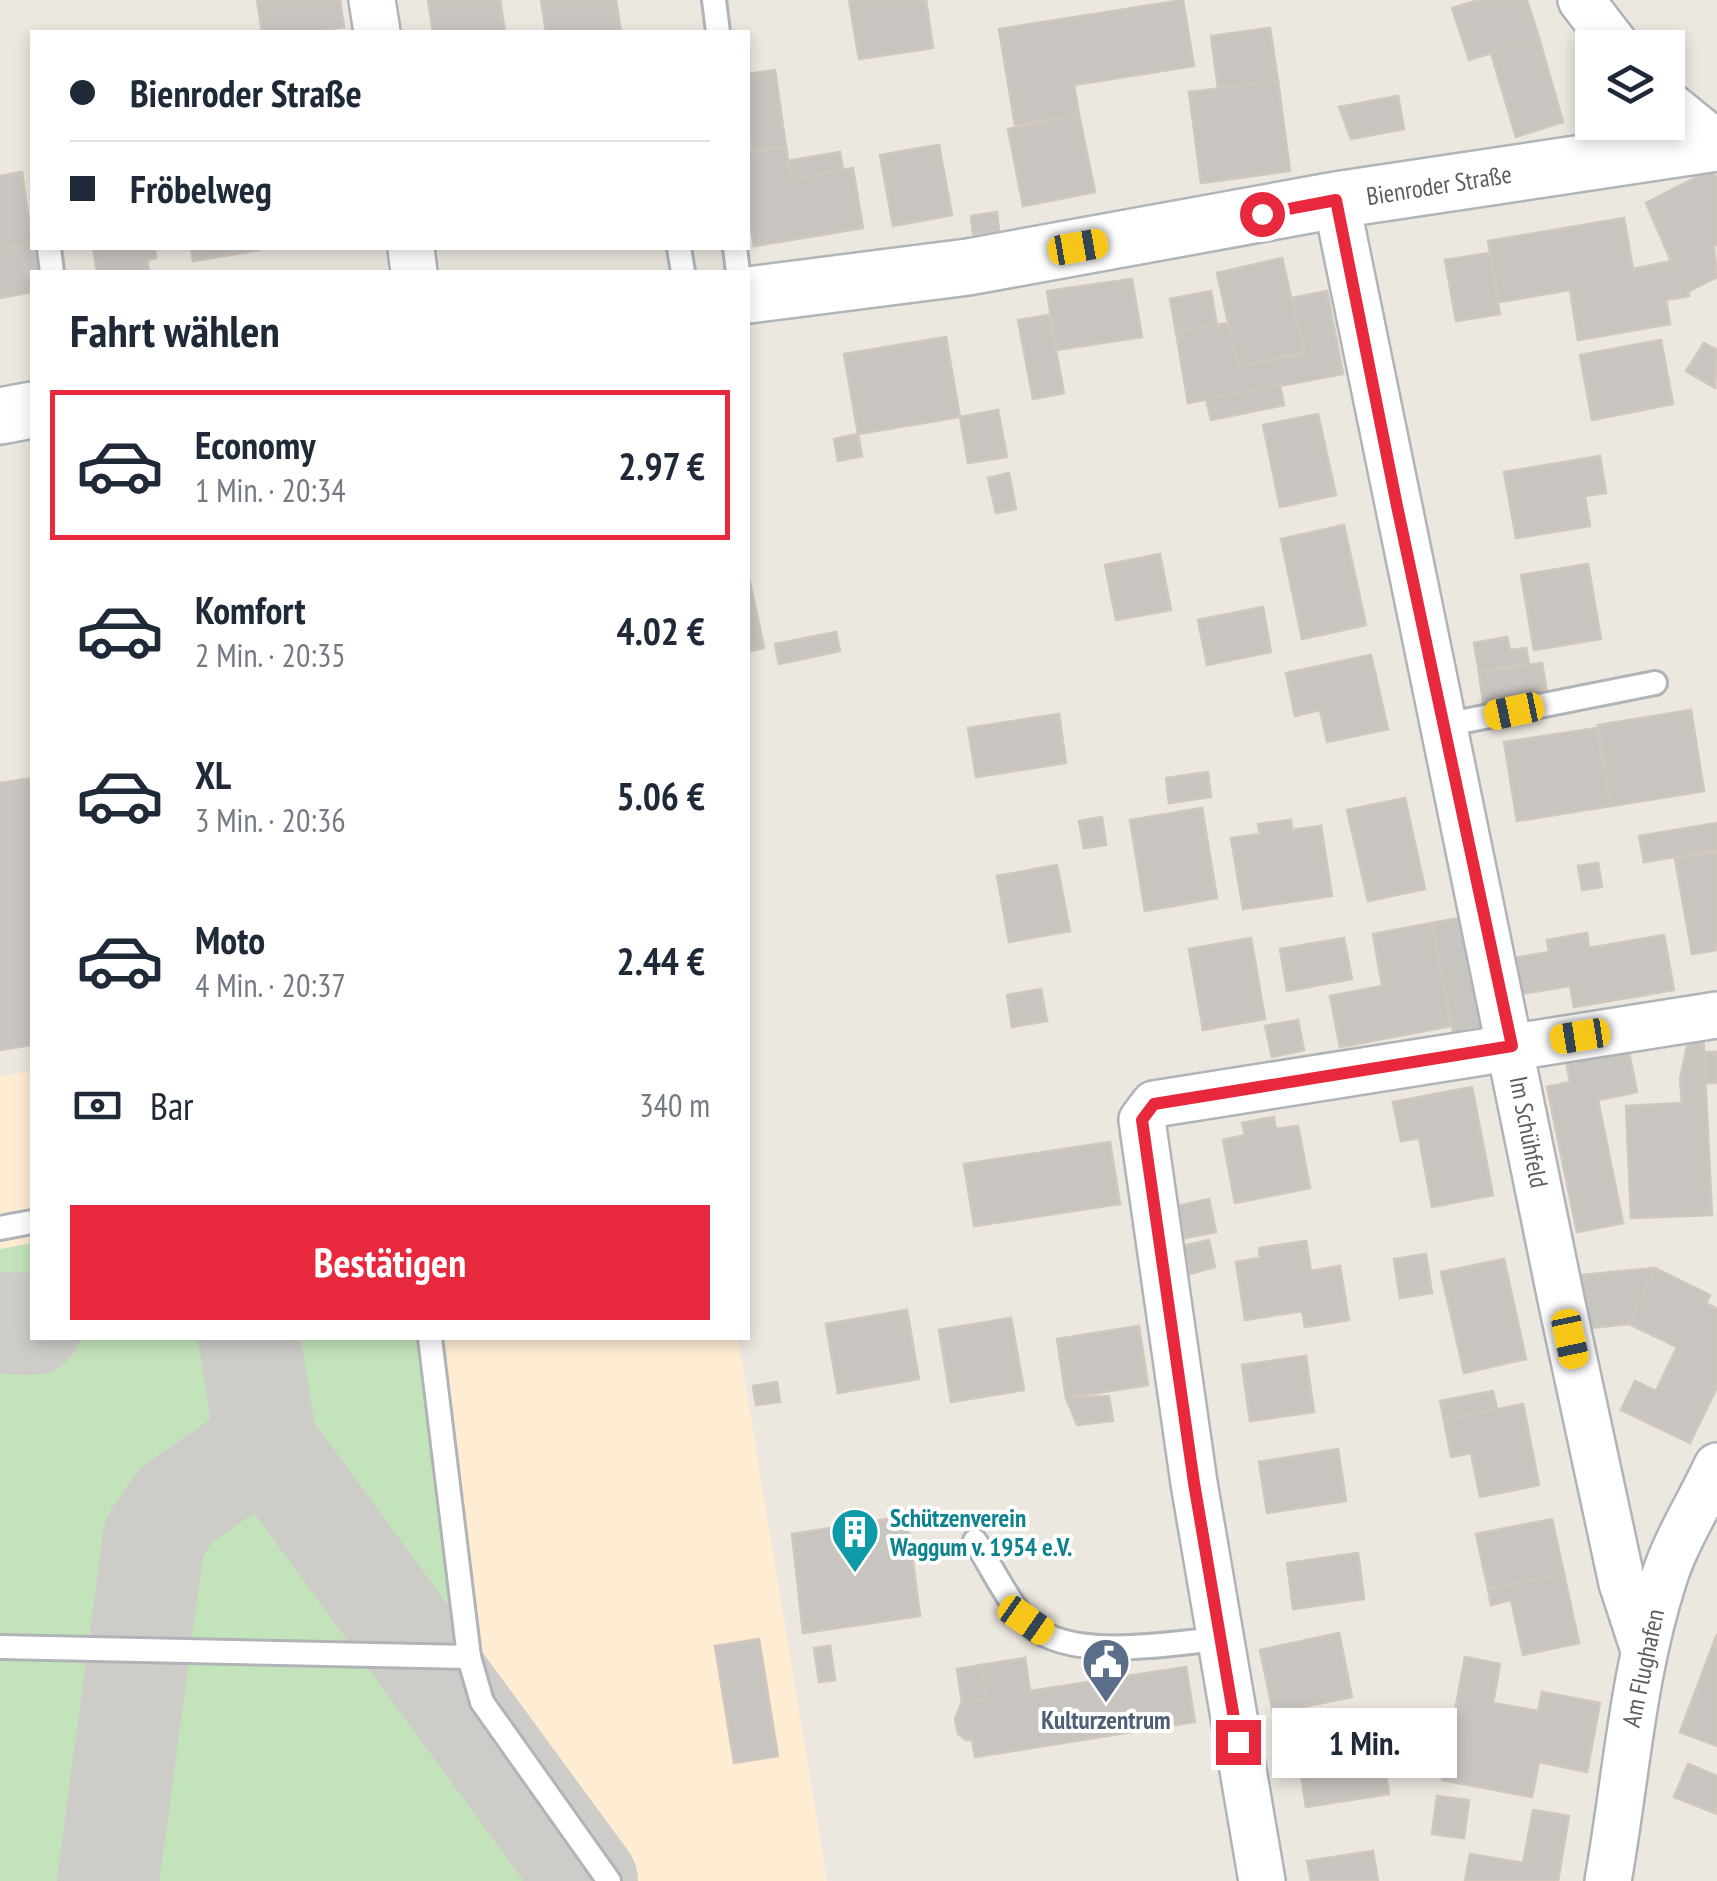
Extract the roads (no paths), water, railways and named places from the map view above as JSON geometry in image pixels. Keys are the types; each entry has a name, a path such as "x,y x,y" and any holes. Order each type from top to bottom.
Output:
{"street":[{"path":"372,0 378,30"},
{"path":"1581,0 1604,30"},
{"path":"1685,118 1717,143"},
{"name":"Bienroder Straße","path":"750,295 968,267 1336,200 1717,143"},
{"name":"Im Schühfeld","path":"1336,200 1622,1583 1644,1650"},
{"path":"0,416 30,410"},
{"path":"1262,1881 1194,1483 1142,1120 1154,1104 1717,1015"},
{"name":"Am Flughafen","path":"1608,1881 1644,1650 1665,1574 1717,1466"}],"lane":[{"path":"714,0 718,30"},
{"path":"1444,725 1655,683"},
{"path":"0,1228 30,1222"},
{"path":"430,1340 470,1657 482,1702 609,1881"},
{"path":"976,1541 1026,1620 1053,1640 1105,1648 1220,1638"},
{"path":"0,1647 470,1657"}],"place":[{"name":"Schützenverein Waggum v. 1954 e.V.","path":"855,1574"},
{"name":"Kulturzentrum","path":"1106,1704"}]}
